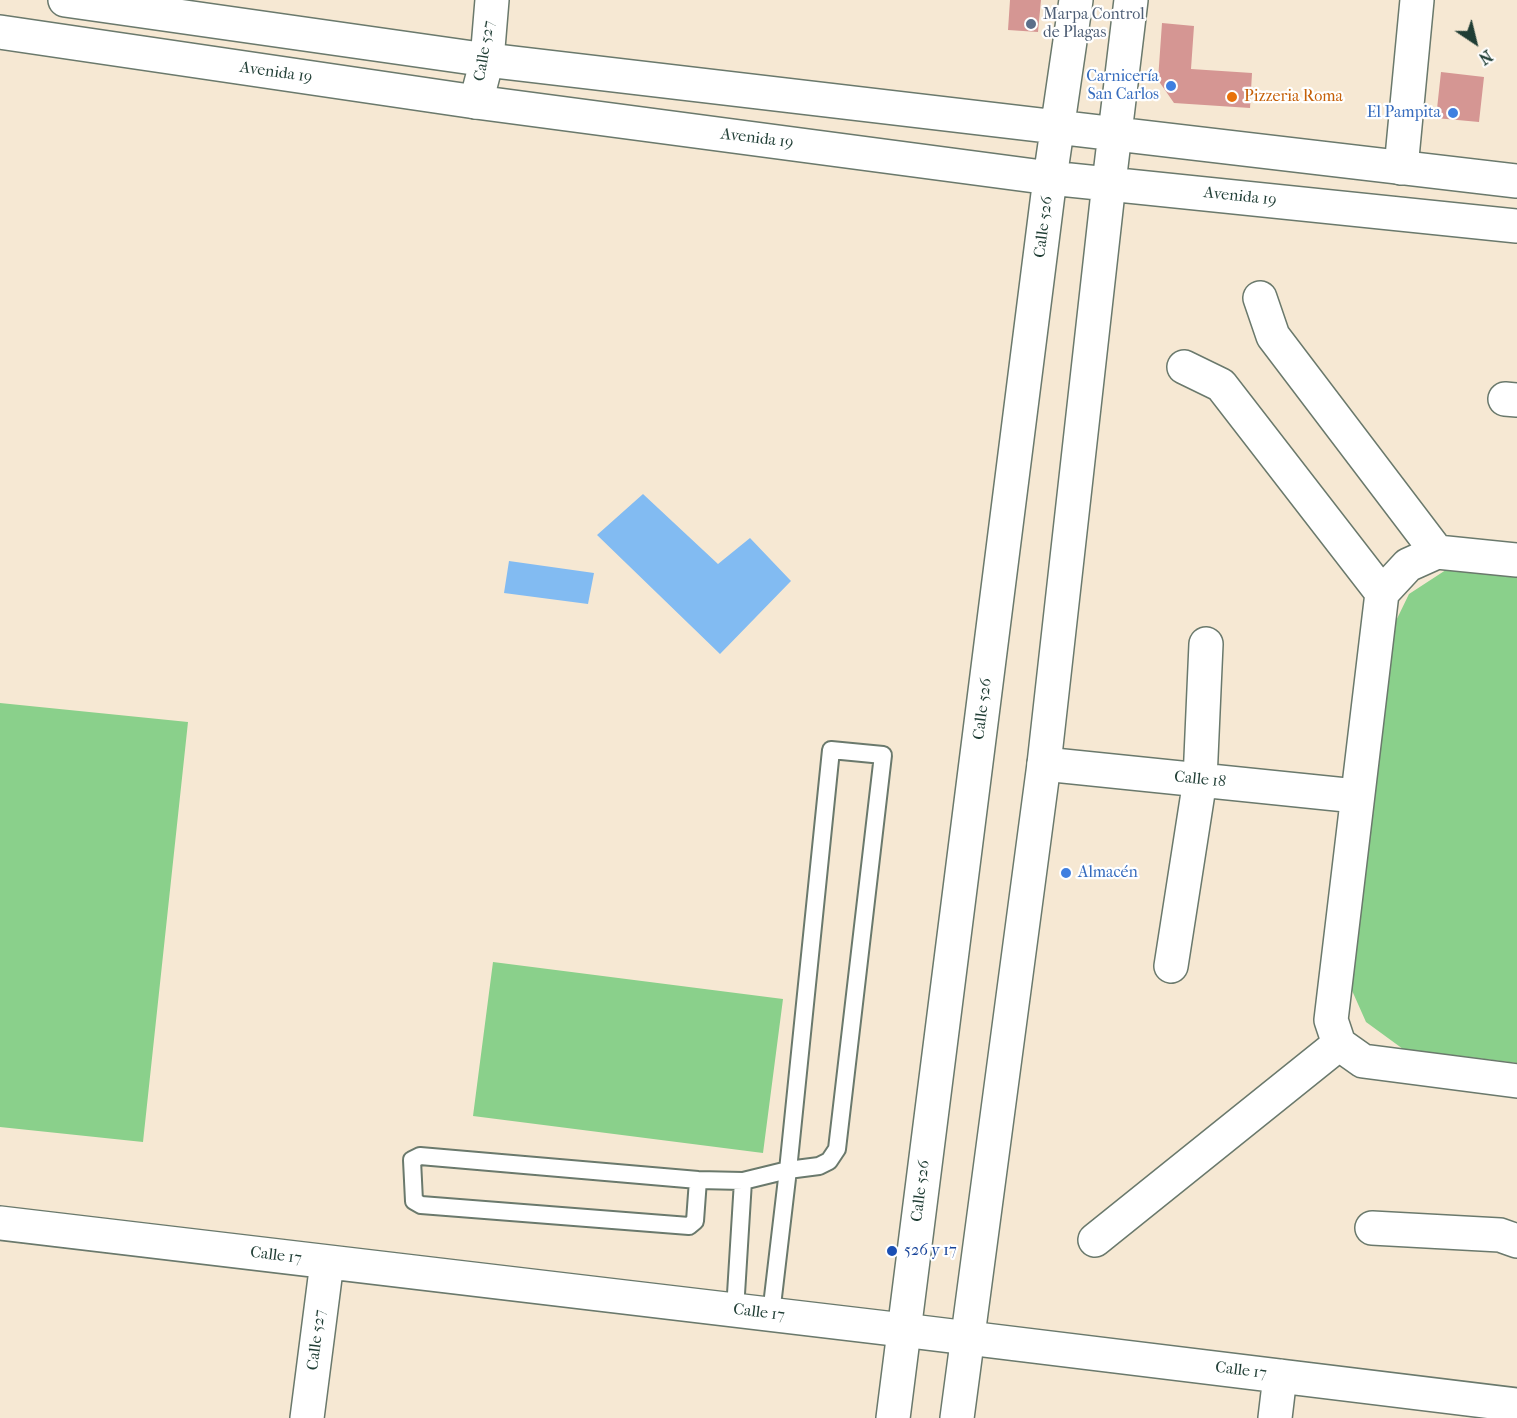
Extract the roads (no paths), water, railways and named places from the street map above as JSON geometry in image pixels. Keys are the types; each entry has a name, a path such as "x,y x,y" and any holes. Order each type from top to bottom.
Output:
{"main road":[{"path":"65,0 487,60 1517,181"},
{"name":"Calle 527","path":"476,102 487,60 492,0"},
{"name":"Calle 526","path":"893,1418 1050,178 1076,0"},
{"path":"957,1418 1044,764 1131,0"},
{"path":"1401,168 1417,0"},
{"name":"Avenida 19","path":"0,32 476,102 1050,178 1517,226"},
{"path":"1260,298 1273,336 1437,552"},
{"path":"1184,367 1221,385 1382,593"},
{"path":"1517,560 1437,552 1408,565 1382,593 1331,1020 1339,1044 1363,1061 1517,1081"},
{"path":"1171,966 1200,780 1206,644"},
{"name":"Calle 18","path":"1044,764 1356,796"},
{"path":"1095,1240 1339,1044"},
{"name":"Calle 17","path":"0,1223 1517,1405"},
{"path":"1372,1228 1500,1235 1517,1241"},
{"name":"Calle 527","path":"307,1418 327,1262"},
{"path":"1275,1418 1280,1376"}],"lane":[{"path":"698,1180 695,1221 689,1226 421,1205 414,1201 412,1160 420,1156 698,1180 742,1181 788,1170 819,1166 829,1161 837,1149 883,755 831,750 788,1170 771,1314"},
{"path":"735,1310 742,1181"}],"water":[{"path":"643,494 718,564 750,538 791,581 720,654 597,535"},
{"path":"509,561 594,573 588,604 504,593"}],"place":[{"name":"Marpa Control de Plagas","path":"1031,24"},
{"name":"Carnicería San Carlos","path":"1171,86"},
{"name":"Pizzeria Roma","path":"1232,97"},
{"name":"El Pampita","path":"1453,113"},
{"name":"Almacén","path":"1066,873"},
{"name":"526 y 17","path":"892,1251"}]}
